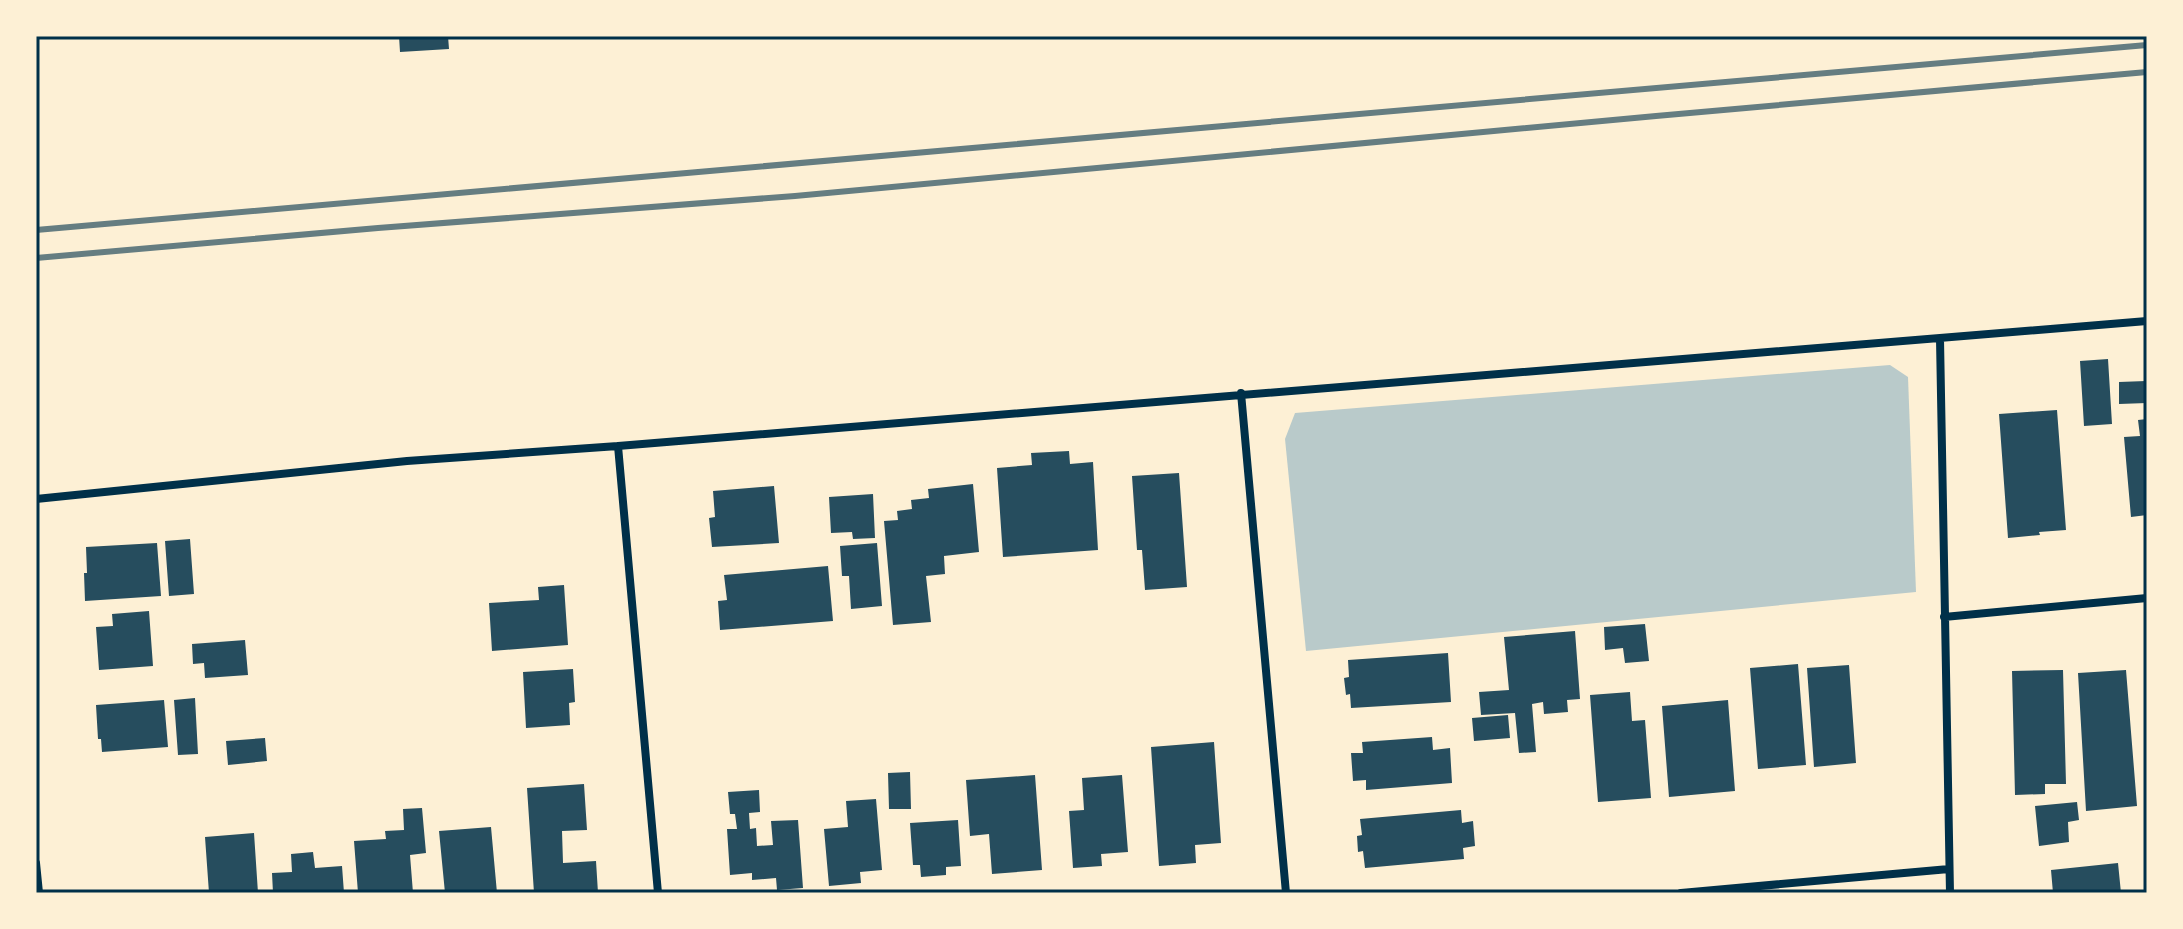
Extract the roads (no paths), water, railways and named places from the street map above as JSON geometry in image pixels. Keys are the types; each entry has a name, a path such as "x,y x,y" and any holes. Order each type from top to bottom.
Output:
{"street":[{"path":"36,499 407,461 2147,321"},
{"path":"1940,339 1950,893"},
{"path":"1241,393 1286,893"},
{"path":"618,446 658,893"},
{"path":"1944,617 2147,598"},
{"path":"36,863 39,893"},
{"path":"1681,893 1949,869"}],"railway":[{"path":"36,230 2147,45"},
{"path":"36,258 795,196 2147,72"}]}
